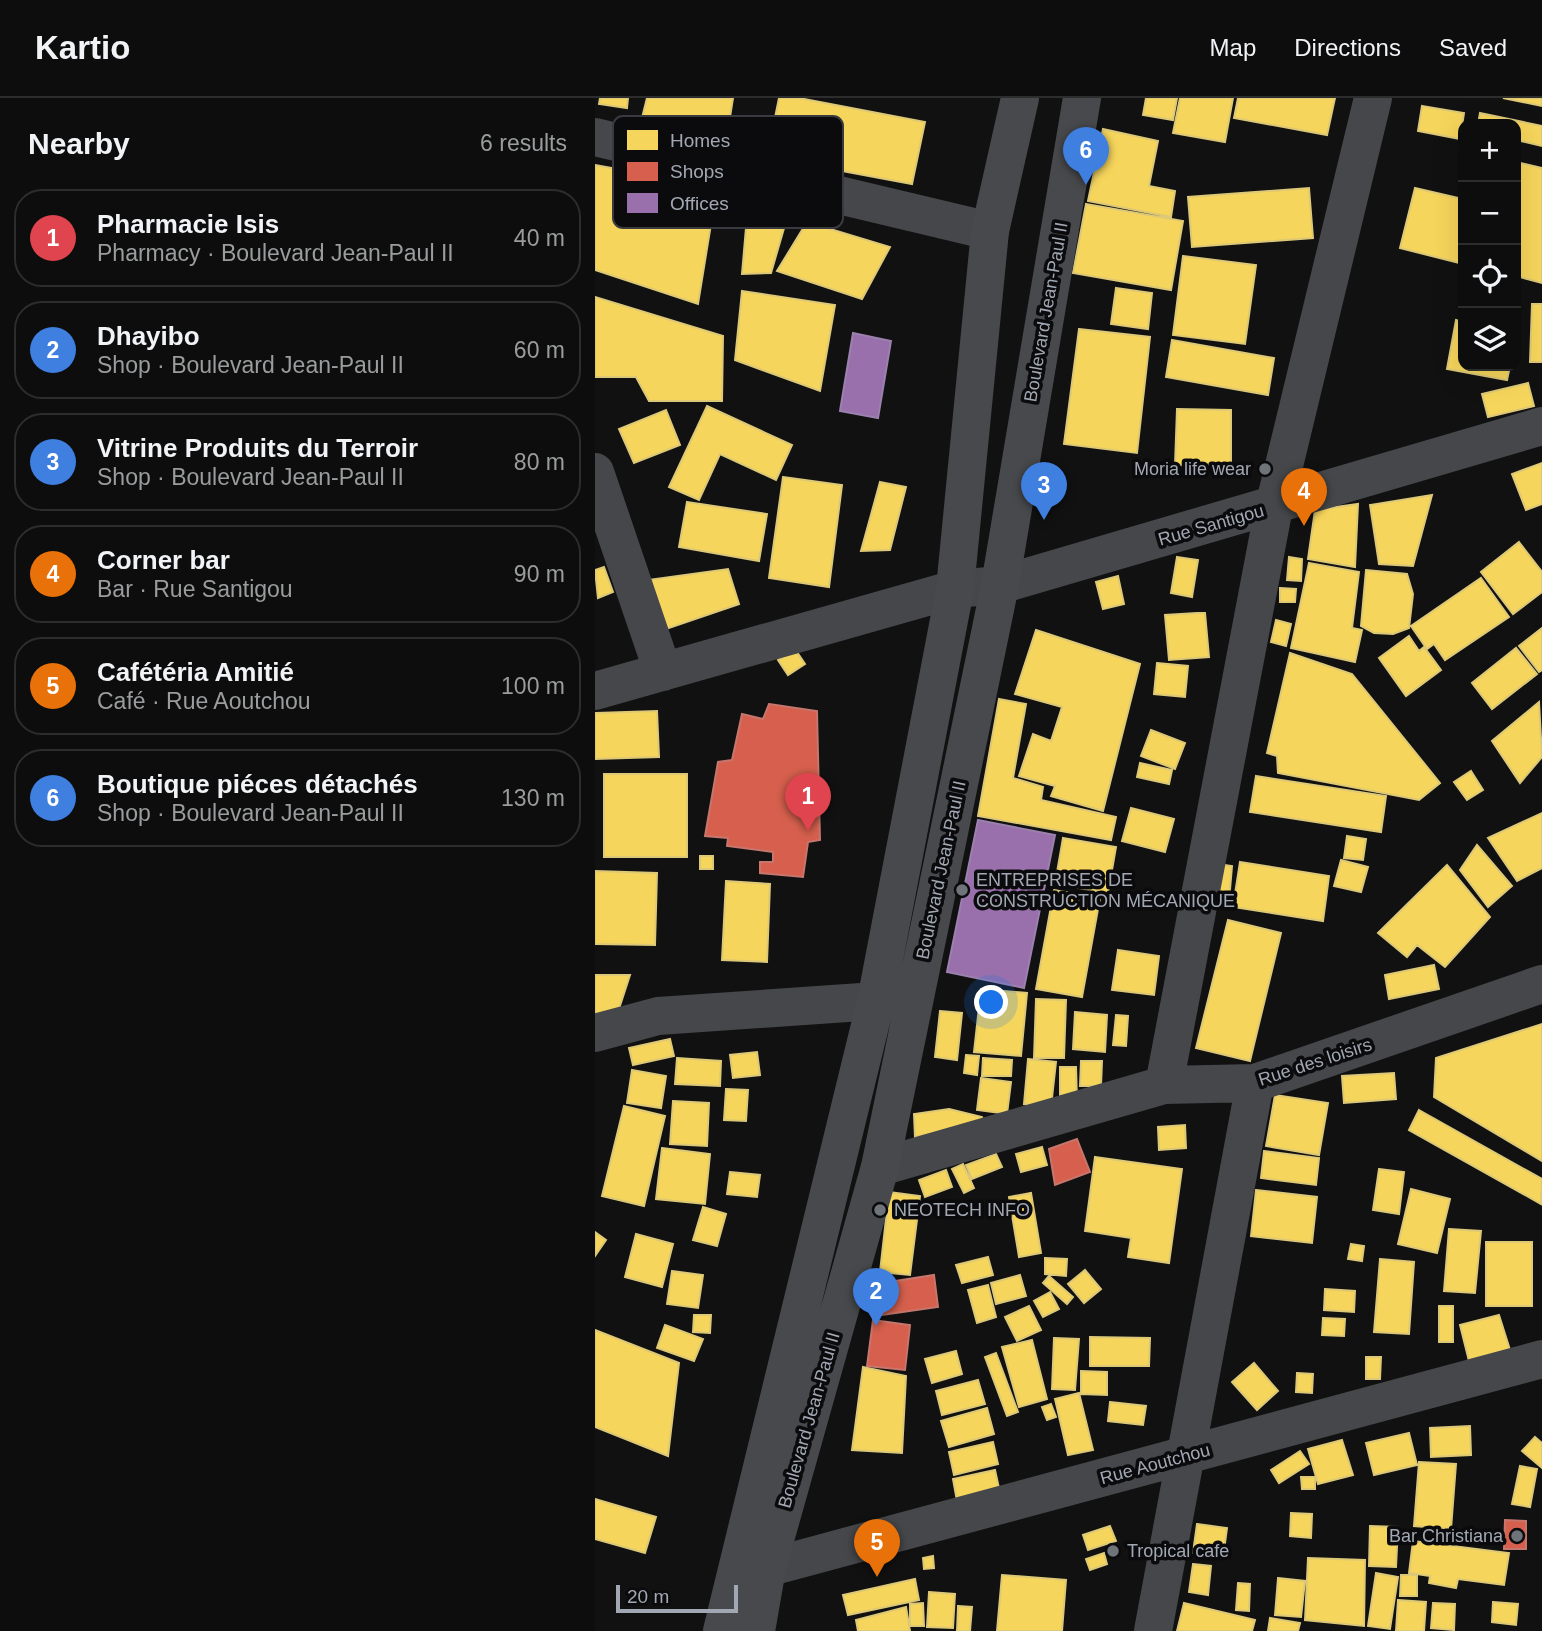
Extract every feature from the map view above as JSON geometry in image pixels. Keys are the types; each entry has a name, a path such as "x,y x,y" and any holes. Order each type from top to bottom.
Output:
{"main road":[{"name":"Boulevard Jean-Paul II","path":"722,1631 876,1001 955,589 990,231 1020,98"},
{"name":"Boulevard Jean-Paul II","path":"756,1631 767,1568 880,1167 1000,585 1082,98"}],"street":[{"path":"1164,1085 1274,507 1373,98"},
{"path":"595,137 613,141"},
{"path":"843,196 990,231"},
{"name":"Rue Santigou","path":"955,589 1000,585 1274,507 1542,426"},
{"path":"595,472 663,672"},
{"path":"595,691 955,589"},
{"name":"Rue des loisirs","path":"880,1167 1164,1085 1255,1083 1542,984"},
{"path":"595,1033 658,1016 876,1001"},
{"path":"1153,1631 1255,1083"},
{"name":"Rue Aoutchou","path":"767,1568 1542,1359"}],"building: Homes":[{"path":"600,98 628,98 627,108 599,104"},
{"path":"647,98 733,98 730,116 642,116"},
{"path":"779,98 799,98 925,122 912,184 843,171 843,116 775,116"},
{"path":"1146,98 1177,98 1173,120 1143,115"},
{"path":"1180,98 1233,98 1225,142 1173,133"},
{"path":"1238,98 1335,98 1327,135 1234,118"},
{"path":"1503,98 1542,98 1542,106"},
{"path":"1422,106 1464,113 1463,119 1458,119 1458,139 1418,131"},
{"path":"1480,113 1509,119 1479,119"},
{"path":"1521,122 1542,126 1542,146 1521,141"},
{"path":"1103,129 1158,141 1149,186 1175,191 1171,217 1088,201"},
{"path":"1521,163 1542,168 1542,283 1521,277"},
{"path":"595,165 613,168 613,228 710,228 698,304 595,270"},
{"path":"1309,188 1313,238 1192,247 1188,197"},
{"path":"1415,188 1458,198 1458,263 1400,248"},
{"path":"1086,204 1183,221 1171,290 1073,273"},
{"path":"746,228 784,228 771,273 742,274"},
{"path":"803,228 827,228 890,247 862,299 777,271"},
{"path":"1183,256 1256,265 1245,344 1173,335"},
{"path":"1116,288 1152,293 1148,329 1111,324"},
{"path":"742,291 835,305 820,391 735,360"},
{"path":"595,297 723,336 722,401 649,401 636,377 595,377"},
{"path":"1532,304 1542,304 1542,362 1530,362"},
{"path":"1456,320 1458,371 1509,371 1507,380 1447,369"},
{"path":"1079,329 1150,337 1137,453 1064,444"},
{"path":"1172,340 1274,358 1268,395 1166,377"},
{"path":"1528,383 1534,406 1488,417 1482,394"},
{"path":"707,406 792,445 776,480 720,454 699,500 669,487"},
{"path":"1177,409 1231,410 1231,466 1175,465"},
{"path":"666,410 680,445 634,463 619,429"},
{"path":"1542,463 1542,504 1526,510 1512,474"},
{"path":"783,477 842,485 829,587 769,578"},
{"path":"880,482 906,487 890,550 861,551"},
{"path":"1432,495 1413,566 1379,564 1370,505"},
{"path":"687,502 767,514 759,561 679,547"},
{"path":"1358,504 1355,567 1308,559 1315,510"},
{"path":"1519,542 1542,572 1542,592 1513,614 1481,572"},
{"path":"1177,557 1198,560 1192,597 1171,593"},
{"path":"1289,557 1302,559 1301,581 1287,580"},
{"path":"1309,563 1359,572 1352,628 1362,630 1355,662 1291,648"},
{"path":"604,567 613,592 598,598 595,570"},
{"path":"728,569 739,604 663,630 648,580"},
{"path":"1366,570 1407,574 1413,594 1409,628 1393,634 1374,633 1361,626"},
{"path":"1118,576 1124,604 1103,609 1096,582"},
{"path":"1481,578 1509,617 1445,660 1434,644 1427,649 1411,626"},
{"path":"1280,588 1296,589 1295,602 1280,602"},
{"path":"1205,613 1209,657 1169,660 1165,615"},
{"path":"1276,620 1291,624 1286,646 1271,642"},
{"path":"1542,628 1542,670 1539,672 1519,646"},
{"path":"1036,630 1140,664 1103,811 1051,796 1055,786 1019,776 1033,734 1051,741 1062,707 1015,694"},
{"path":"1409,636 1419,651 1424,647 1441,670 1406,696 1379,658"},
{"path":"1516,648 1537,674 1492,709 1472,683"},
{"path":"795,649 805,664 788,675 778,660"},
{"path":"1290,653 1352,674 1440,783 1419,800 1278,773 1277,756 1267,753"},
{"path":"1157,663 1188,666 1185,697 1154,694"},
{"path":"999,699 1026,704 1013,778 1043,787 1041,800 1116,817 1111,840 978,816"},
{"path":"1539,702 1542,757 1520,783 1492,741"},
{"path":"657,711 659,757 595,759 595,713"},
{"path":"1151,730 1185,743 1175,769 1141,756"},
{"path":"1140,763 1172,770 1169,784 1137,777"},
{"path":"1471,771 1483,790 1467,800 1454,782"},
{"path":"604,774 687,774 687,857 604,857"},
{"path":"1256,776 1386,796 1381,832 1250,812"},
{"path":"1131,808 1174,819 1165,852 1122,841"},
{"path":"1542,813 1542,868 1517,881 1488,838"},
{"path":"1347,836 1366,839 1363,860 1344,858"},
{"path":"1063,838 1116,847 1108,893 1055,884"},
{"path":"1477,845 1512,886 1488,907 1460,870"},
{"path":"700,856 713,856 713,869 700,869"},
{"path":"1341,860 1368,867 1361,892 1334,886"},
{"path":"1240,862 1329,876 1323,921 1233,907"},
{"path":"1218,864 1232,866 1229,901 1215,899"},
{"path":"1447,865 1490,917 1445,967 1417,945 1407,957 1378,933"},
{"path":"595,871 657,873 655,945 595,944"},
{"path":"726,881 770,884 767,962 722,960"},
{"path":"1054,890 1100,898 1082,997 1036,989"},
{"path":"1228,920 1281,933 1250,1061 1196,1048"},
{"path":"1118,950 1159,956 1154,995 1112,990"},
{"path":"1434,965 1439,989 1389,999 1385,975"},
{"path":"595,975 630,975 618,1012 595,1019"},
{"path":"981,989 1027,993 1021,1056 974,1052"},
{"path":"1036,999 1066,1000 1064,1058 1034,1058"},
{"path":"940,1011 962,1013 957,1060 935,1057"},
{"path":"1075,1012 1107,1015 1105,1052 1073,1049"},
{"path":"1116,1015 1128,1016 1126,1046 1113,1045"},
{"path":"1542,1024 1542,1161 1434,1097 1436,1058"},
{"path":"670,1039 674,1056 633,1065 629,1048"},
{"path":"757,1052 760,1075 733,1078 730,1055"},
{"path":"966,1055 979,1056 977,1075 964,1073"},
{"path":"677,1058 721,1061 720,1086 675,1084"},
{"path":"983,1058 1012,1060 1011,1076 982,1076"},
{"path":"1028,1059 1056,1062 1051,1107 1024,1104"},
{"path":"1081,1061 1102,1061 1101,1086 1080,1086"},
{"path":"1060,1067 1076,1067 1077,1100 1060,1100"},
{"path":"632,1070 666,1076 661,1108 627,1103"},
{"path":"1394,1073 1396,1099 1344,1103 1342,1076"},
{"path":"981,1078 1011,1082 1007,1114 977,1110"},
{"path":"726,1089 748,1090 746,1121 724,1120"},
{"path":"1275,1095 1328,1103 1319,1155 1266,1146"},
{"path":"673,1101 709,1103 707,1146 670,1144"},
{"path":"624,1106 665,1116 644,1206 602,1196"},
{"path":"949,1109 982,1117 985,1132 944,1131 915,1137 914,1114"},
{"path":"1419,1110 1542,1179 1541,1204 1409,1130"},
{"path":"1185,1125 1186,1148 1159,1150 1158,1127"},
{"path":"1042,1147 1047,1165 1021,1172 1016,1154"},
{"path":"662,1148 710,1154 705,1204 656,1199"},
{"path":"1264,1151 1319,1158 1316,1185 1261,1178"},
{"path":"996,1154 1002,1167 972,1179 966,1165"},
{"path":"1095,1157 1182,1169 1169,1263 1128,1257 1131,1238 1085,1231"},
{"path":"963,1164 974,1188 964,1193 952,1169"},
{"path":"1379,1169 1404,1172 1399,1214 1373,1210"},
{"path":"946,1170 952,1187 925,1197 919,1180"},
{"path":"730,1172 760,1175 757,1197 727,1194"},
{"path":"1411,1189 1450,1199 1437,1253 1398,1244"},
{"path":"1256,1190 1317,1197 1312,1243 1251,1236"},
{"path":"889,1192 920,1196 910,1275 880,1272"},
{"path":"1031,1193 1041,1253 1019,1257 1009,1197"},
{"path":"703,1207 726,1214 717,1246 693,1240"},
{"path":"1449,1229 1481,1231 1475,1293 1444,1291"},
{"path":"595,1232 606,1240 595,1256"},
{"path":"636,1234 673,1244 662,1287 625,1277"},
{"path":"1486,1242 1532,1242 1532,1306 1486,1306"},
{"path":"1351,1244 1364,1246 1362,1261 1348,1259"},
{"path":"988,1257 993,1275 962,1283 956,1265"},
{"path":"1045,1258 1067,1259 1066,1276 1045,1274"},
{"path":"1380,1259 1414,1262 1409,1334 1374,1332"},
{"path":"1085,1270 1101,1289 1084,1303 1068,1284"},
{"path":"672,1271 703,1275 698,1308 667,1304"},
{"path":"1020,1275 1026,1296 996,1304 991,1283"},
{"path":"1049,1276 1073,1297 1067,1304 1043,1283"},
{"path":"988,1285 996,1317 977,1323 968,1290"},
{"path":"1325,1289 1355,1291 1354,1312 1324,1310"},
{"path":"1050,1292 1059,1309 1043,1317 1034,1301"},
{"path":"1029,1306 1041,1330 1017,1341 1005,1317"},
{"path":"1439,1306 1453,1306 1453,1342 1439,1342"},
{"path":"694,1315 711,1315 710,1333 693,1332"},
{"path":"1499,1315 1511,1353 1470,1365 1460,1325"},
{"path":"1323,1318 1345,1319 1344,1336 1322,1335"},
{"path":"665,1325 703,1339 694,1361 657,1348"},
{"path":"595,1330 679,1363 668,1456 595,1427"},
{"path":"1090,1337 1150,1338 1149,1366 1090,1366"},
{"path":"1054,1338 1079,1339 1075,1390 1052,1389"},
{"path":"1032,1340 1047,1399 1019,1407 1002,1347"},
{"path":"956,1351 962,1374 932,1383 925,1359"},
{"path":"996,1353 1018,1412 1007,1416 985,1357"},
{"path":"1366,1357 1381,1357 1380,1379 1366,1379"},
{"path":"1254,1363 1278,1391 1257,1410 1232,1382"},
{"path":"863,1367 906,1376 902,1453 852,1450"},
{"path":"1081,1371 1107,1372 1107,1395 1081,1394"},
{"path":"1297,1373 1313,1374 1312,1393 1296,1392"},
{"path":"978,1380 985,1404 942,1415 936,1391"},
{"path":"1079,1393 1093,1450 1068,1455 1055,1399"},
{"path":"1110,1402 1146,1406 1143,1425 1108,1421"},
{"path":"1051,1404 1056,1417 1047,1420 1042,1407"},
{"path":"987,1408 994,1434 949,1447 941,1421"},
{"path":"1470,1426 1471,1455 1431,1457 1430,1428"},
{"path":"1409,1433 1417,1465 1374,1475 1366,1443"},
{"path":"1535,1437 1542,1443 1542,1468 1522,1451"},
{"path":"1342,1440 1353,1475 1318,1484 1308,1449"},
{"path":"993,1442 998,1464 954,1475 949,1452"},
{"path":"1300,1451 1309,1464 1279,1483 1271,1470"},
{"path":"1419,1462 1456,1464 1451,1529 1414,1526"},
{"path":"1520,1466 1537,1469 1530,1507 1512,1504"},
{"path":"995,1470 1000,1493 957,1501 953,1479"},
{"path":"1301,1477 1315,1477 1315,1489 1302,1489"},
{"path":"595,1499 656,1517 645,1553 595,1539"},
{"path":"1291,1513 1312,1514 1311,1538 1290,1536"},
{"path":"1197,1524 1227,1528 1223,1558 1193,1553"},
{"path":"1110,1526 1116,1541 1088,1550 1083,1535"},
{"path":"1370,1526 1398,1527 1396,1567 1369,1566"},
{"path":"1413,1541 1509,1553 1504,1585 1458,1579 1456,1588 1429,1583 1430,1576 1409,1573"},
{"path":"1104,1553 1107,1564 1090,1570 1086,1559"},
{"path":"933,1556 934,1568 924,1569 923,1558"},
{"path":"1308,1558 1365,1560 1364,1626 1305,1620"},
{"path":"1193,1564 1211,1566 1208,1595 1189,1592"},
{"path":"1376,1573 1398,1577 1390,1629 1368,1626"},
{"path":"1002,1575 1066,1580 1062,1631 997,1631"},
{"path":"1401,1575 1417,1575 1417,1596 1400,1596"},
{"path":"1278,1578 1305,1581 1301,1617 1275,1615"},
{"path":"915,1579 919,1600 848,1615 843,1595"},
{"path":"1238,1583 1250,1584 1249,1611 1236,1610"},
{"path":"929,1592 955,1594 953,1628 927,1627"},
{"path":"1398,1600 1426,1602 1424,1631 1396,1631"},
{"path":"1493,1602 1518,1604 1516,1625 1492,1622"},
{"path":"923,1603 924,1626 910,1626 910,1604"},
{"path":"1184,1603 1255,1620 1252,1631 1177,1631"},
{"path":"1433,1603 1455,1604 1454,1630 1431,1628"},
{"path":"958,1606 972,1607 970,1631 957,1631"},
{"path":"906,1607 910,1631 858,1631 856,1620"},
{"path":"1270,1618 1300,1623 1298,1631 1268,1631"}],"building: Shops":[{"path":"769,704 817,711 820,840 808,842 803,877 760,873 760,862 773,862 773,852 727,846 728,838 705,836 718,762 732,760 742,714 763,719"},
{"path":"1077,1139 1090,1172 1055,1185 1049,1149"},
{"path":"934,1275 938,1307 874,1316 869,1285"},
{"path":"873,1320 910,1325 905,1370 867,1366"},
{"path":"1505,1520 1526,1521 1526,1549 1504,1549"}],"building: Offices":[{"path":"853,333 891,341 878,418 840,411"},
{"path":"978,820 1055,835 1024,988 947,972"}],"place":[{"name":"Boutique piéces détachés","path":"1086,185"},
{"name":"Moria life wear","path":"1265,469"},
{"name":"Vitrine Produits du Terroir","path":"1044,520"},
{"name":"Corner bar","path":"1304,526"},
{"name":"Pharmacie Isis","path":"808,831"},
{"name":"ENTREPRISES DE CONSTRUCTION MÉCANIQUE","path":"962,890"},
{"name":"NEOTECH INFO","path":"880,1210"},
{"name":"Dhayibo","path":"876,1326"},
{"name":"Bar Christiana","path":"1517,1536"},
{"name":"Tropical cafe","path":"1113,1551"},
{"name":"Cafétéria Amitié","path":"877,1577"}]}
